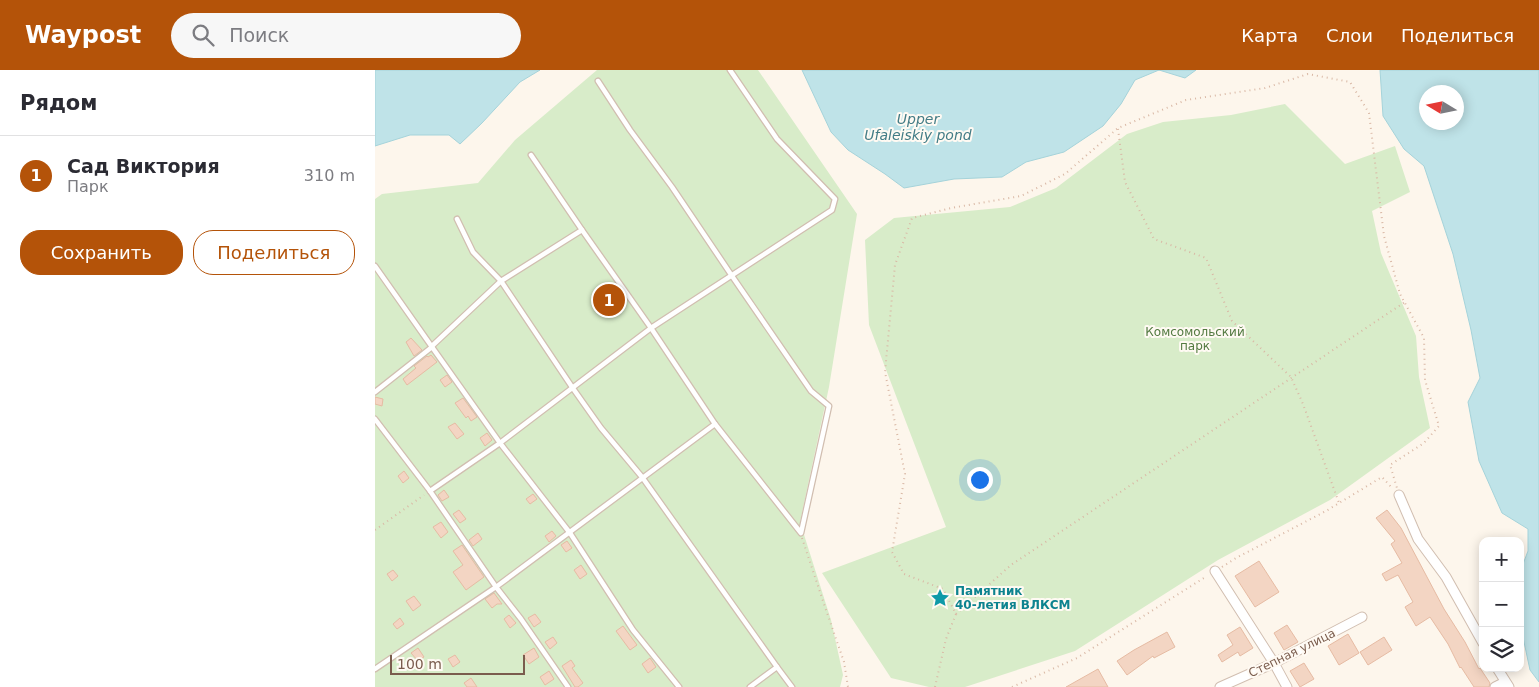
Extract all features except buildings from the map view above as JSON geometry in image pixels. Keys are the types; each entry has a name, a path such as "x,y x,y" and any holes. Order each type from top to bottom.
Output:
{"street":[{"path":"1399,495 1418,539 1446,577 1479,636"},
{"path":"1215,571 1274,663 1287,687"},
{"name":"Степная улица","path":"1220,687 1274,663 1362,617"},
{"path":"1495,687 1507,684 1500,672"}],"lane":[{"path":"430,491 500,443 571,387 651,328 832,210 835,199 777,139 730,70"},
{"path":"598,81 811,390 829,406 801,533"},
{"path":"531,155 715,424 801,533"},
{"path":"457,219 473,252 501,281 571,387 601,428 642,478 792,687"},
{"path":"375,392 432,346 501,281 582,230"},
{"path":"375,266 500,443 570,533 633,630 679,687"},
{"path":"375,419 430,491 568,687"},
{"path":"375,669 496,587 715,424"},
{"path":"750,687 777,667"}],"path":[{"path":"956,614 943,589 904,574 892,552 905,474 885,372 895,265 911,218 951,208 1021,196 1065,174 1118,128 1186,100 1265,88 1308,74 1350,82 1369,114 1384,236 1401,294 1424,338 1425,380 1439,426 1424,443 1390,465 1399,495"},
{"path":"1118,128 1125,182 1154,239 1205,258 1232,320 1291,377 1303,404 1339,503"},
{"path":"935,687 946,640 956,614 1011,564 1405,302"},
{"path":"375,530 430,491"},
{"path":"801,533 823,604 845,662 848,687"}],"green space":[{"path":"597,70 758,70 857,214 829,387 800,522 831,620 843,675 840,687 375,687 375,199 382,194 478,183 515,140"},
{"name":"Комсомольский парк","path":"1285,104 1345,164 1395,146 1410,192 1372,211 1381,253 1416,336 1419,377 1430,428 1330,500 1218,560 1075,651 965,687 929,687 891,678 822,573 946,527 869,325 865,240 894,218 1010,207 1056,188 1127,134 1163,122 1231,115"}],"water":[{"path":"375,70 540,70 520,82 460,144 449,135 410,135 375,146"},
{"name":"Upper Ufaleiskiy pond","path":"802,70 1159,70 1135,80 1121,104 1103,126 1064,152 1026,162 1002,177 954,179 904,188 848,150 831,132"},
{"path":"1159,70 1196,70 1185,78"},
{"path":"1380,70 1539,70 1539,682 1530,670 1524,642 1524,562 1528,551 1528,529 1502,513 1479,461 1468,402 1480,378 1453,254 1424,166 1404,149 1383,116"}],"place":[{"name":"Сад Виктория","path":"609,300"},
{"name":"Памятник 40-летия ВЛКСМ","path":"940,598"}]}
